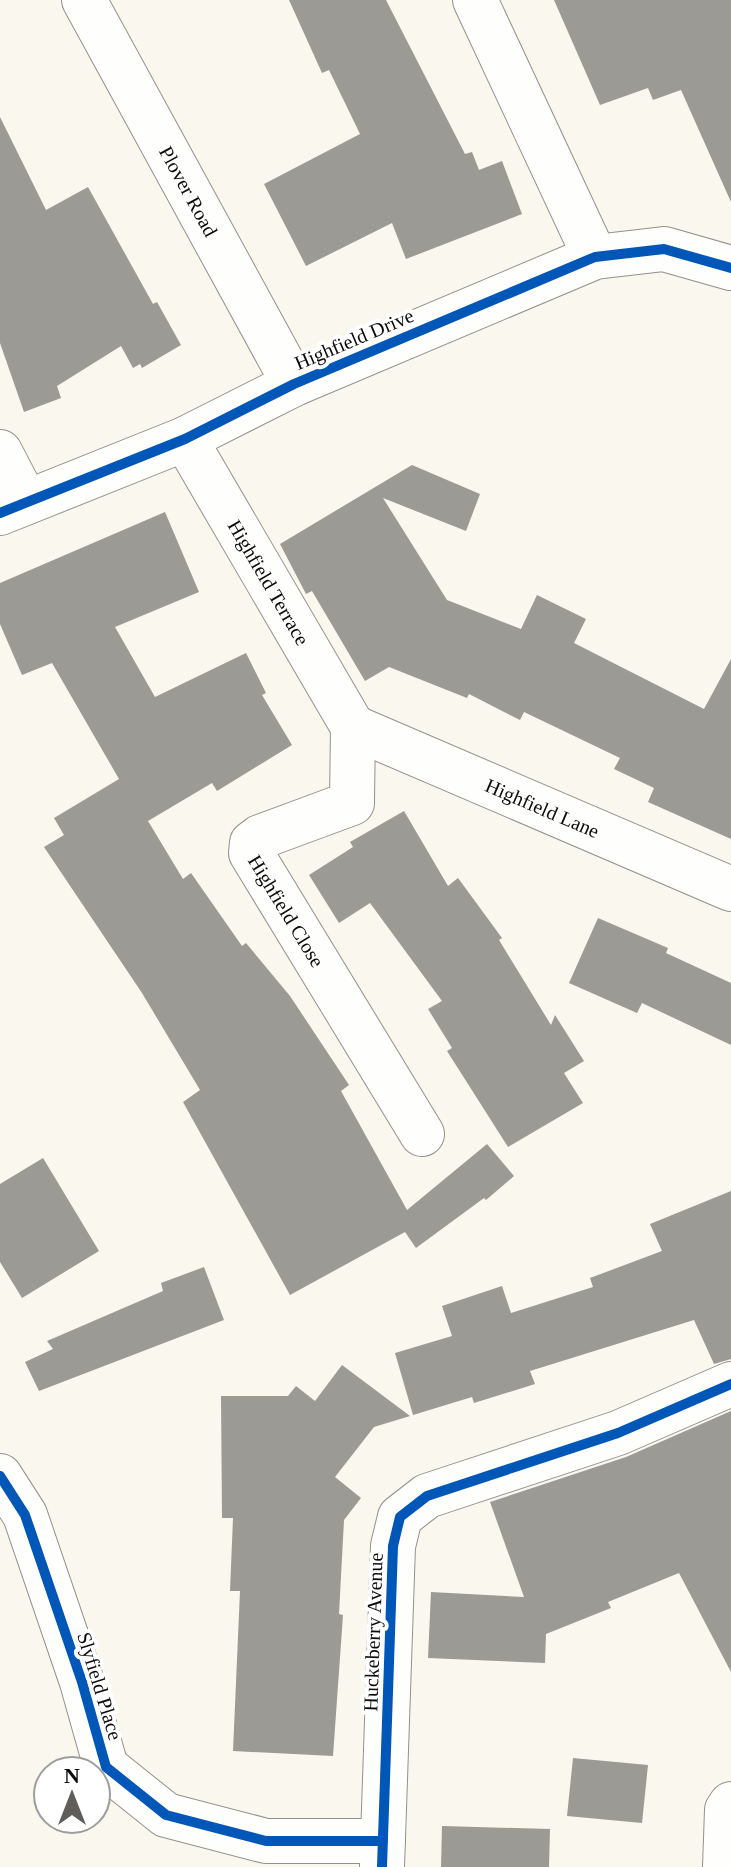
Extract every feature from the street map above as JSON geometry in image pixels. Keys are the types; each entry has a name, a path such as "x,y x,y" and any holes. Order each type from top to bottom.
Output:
{"street":[{"name":"Plover Road","path":"84,0 294,384"},
{"path":"475,0 595,257"},
{"name":"Highfield Drive","path":"13,507 185,439 294,384 595,257 664,249 731,268"},
{"name":"Highfield Terrace","path":"185,439 353,727"},
{"path":"0,452 13,507"},
{"name":"Highfield Lane","path":"353,727 731,889"},
{"name":"Highfield Close","path":"353,727 352,803 260,837 252,843 251,853 422,1134"},
{"name":"Huckeberry Avenue","path":"383,1854 393,1546 400,1517 427,1496 618,1433 731,1384"},
{"name":"Slyfield Place","path":"0,1476 25,1515 82,1682 106,1767 166,1815 266,1841 383,1854"},
{"path":"725,1867 727,1810 731,1804"}],"building":[{"path":"289,0 386,0 465,154 472,152 479,170 502,161 522,214 406,259 392,223 306,266 264,184 360,134 329,70 322,73"},
{"path":"554,0 731,0 731,202 681,90 653,100 648,88 600,105"},
{"path":"0,117 46,210 88,187 153,304 157,302 181,345 142,368 140,364 133,368 121,346 57,386 61,398 24,412 0,343"},
{"path":"412,465 480,494 466,531 383,498 447,600 521,629 537,595 586,619 574,643 704,709 731,659 731,839 648,802 654,788 614,769 620,758 524,712 520,720 469,694 467,698 389,667 365,681 312,591 306,594 280,544"},
{"path":"165,512 199,592 115,627 155,697 246,653 266,693 262,695 292,745 217,791 212,783 148,821 183,879 191,873 242,946 246,943 290,996 349,1085 341,1091 407,1210 487,1144 514,1176 486,1200 484,1198 416,1248 405,1232 290,1295 183,1102 200,1090 142,993 44,847 64,835 54,818 119,779 52,663 22,675 0,624 0,583"},
{"path":"404,811 448,886 458,878 502,938 499,940 551,1025 555,1015 584,1061 564,1073 583,1103 508,1147 447,1051 452,1048 428,1009 442,1001 370,903 339,923 309,875 353,847 350,842"},
{"path":"598,918 668,948 666,953 731,983 731,1045 642,1003 637,1013 569,983"},
{"path":"43,1158 99,1251 22,1298 0,1262 0,1184"},
{"path":"731,1191 731,1359 714,1364 694,1320 530,1371 535,1384 474,1403 472,1397 413,1415 395,1353 452,1336 442,1306 502,1286 511,1313 593,1287 590,1278 662,1251 650,1224"},
{"path":"204,1267 224,1320 39,1391 25,1362 53,1349 47,1341 163,1291 161,1283"},
{"path":"342,1365 410,1416 374,1427 335,1477 361,1498 344,1520 339,1614 343,1615 333,1756 233,1751 240,1591 230,1591 233,1518 222,1518 221,1396 288,1396 296,1386 315,1401"},
{"path":"731,1411 731,1672 679,1573 608,1602 611,1608 546,1634 545,1663 428,1658 431,1592 524,1597 490,1502 626,1457"},
{"path":"573,1758 648,1765 642,1823 567,1816"},
{"path":"442,1826 550,1829 549,1867 441,1867"}],"cycle path":[{"path":"0,513 185,439 294,384 595,257 664,249 731,268"},
{"path":"382,1867 393,1546 400,1517 427,1496 618,1433 731,1384"},
{"path":"0,1476 25,1515 82,1682 106,1767 166,1815 266,1841 383,1841"}]}
